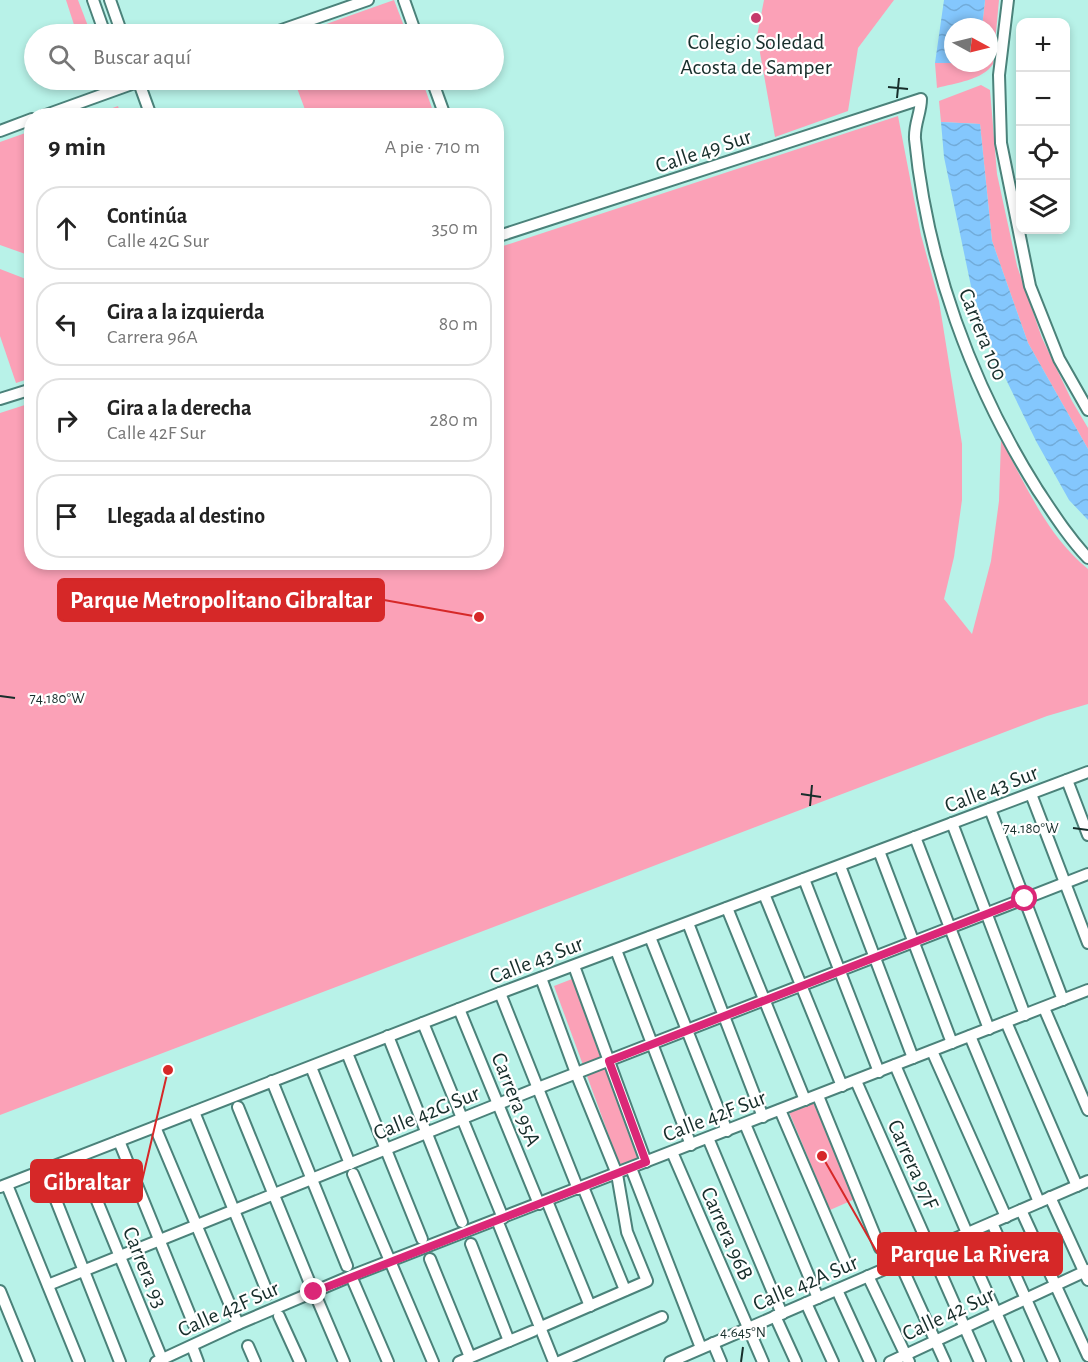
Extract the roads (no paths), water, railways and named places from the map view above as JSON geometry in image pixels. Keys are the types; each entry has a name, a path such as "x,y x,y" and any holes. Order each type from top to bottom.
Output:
{"street":[{"path":"93,0 101,24"},
{"path":"110,0 118,24"},
{"path":"299,24 368,0"},
{"path":"404,0 412,24"},
{"path":"1008,0 999,75 1001,143 1030,286 1059,359 1088,410"},
{"path":"62,108 106,90"},
{"path":"143,90 149,108"},
{"path":"436,90 442,108"},
{"name":"Calle 49 Sur","path":"504,234 921,99"},
{"name":"Carrera 100","path":"921,99 915,138 925,209 941,278 967,351 1011,447 1055,517 1075,545 1088,558"},
{"path":"0,131 24,122"},
{"path":"0,399 24,392"},
{"name":"Calle 43 Sur","path":"4,1186 500,993 1088,772"},
{"path":"1067,780 1088,835"},
{"path":"1031,794 1088,943"},
{"path":"990,809 1064,1000"},
{"path":"952,823 1025,1015"},
{"path":"915,837 989,1029"},
{"path":"879,851 952,1043"},
{"path":"840,866 914,1058"},
{"name":"Calle 42G Sur","path":"48,1285 313,1179 352,1169 386,1149 498,1104 1088,874"},
{"path":"804,879 879,1072"},
{"path":"764,894 842,1086"},
{"path":"727,908 805,1100"},
{"path":"688,923 764,1117"},
{"path":"650,937 727,1131"},
{"path":"616,950 691,1145"},
{"path":"574,966 646,1162"},
{"path":"459,1362 647,1281 627,1232 622,1190 617,1174 541,978"},
{"path":"1085,991 1088,1004"},
{"name":"Calle 42F Sur","path":"159,1361 349,1271 390,1261 543,1203 1085,991"},
{"path":"500,993 580,1188 625,1290"},
{"path":"1044,1008 1088,1110"},
{"name":"Carrera 95A","path":"459,1009 498,1104 590,1306"},
{"path":"1006,1022 1077,1186"},
{"path":"423,1023 500,1219 537,1329 556,1362 662,1317"},
{"path":"388,1036 462,1222"},
{"path":"970,1036 1045,1200 1087,1274"},
{"path":"932,1051 1006,1216"},
{"path":"347,1053 422,1239"},
{"path":"895,1065 1018,1362"},
{"path":"311,1066 433,1362"},
{"name":"Carrera 97F","path":"856,1081 980,1362"},
{"path":"272,1082 388,1362"},
{"path":"818,1096 880,1248"},
{"path":"238,1107 309,1281"},
{"path":"780,1110 845,1261"},
{"path":"194,1112 268,1294"},
{"path":"745,1124 818,1298"},
{"path":"155,1127 238,1324"},
{"path":"708,1138 796,1362"},
{"path":"119,1141 194,1325"},
{"name":"Carrera 96B","path":"672,1152 763,1362"},
{"name":"Carrera 93","path":"79,1157 120,1256 159,1361"},
{"path":"632,1168 701,1348"},
{"path":"44,1170 120,1362"},
{"name":"Calle 42A Sur","path":"670,1362 1088,1181"},
{"path":"4,1186 79,1362"},
{"path":"1021,1210 1088,1356"},
{"path":"992,1222 1054,1362"},
{"path":"471,1244 509,1341"},
{"path":"430,1259 470,1357"},
{"path":"900,1263 945,1362"},
{"name":"Calle 42 Sur","path":"890,1362 907,1358 935,1341 996,1312 1087,1274"},
{"path":"868,1276 907,1358"},
{"path":"837,1290 870,1362"},
{"path":"0,1293 29,1362"},
{"path":"318,1301 344,1362"},
{"path":"806,1303 833,1362"},
{"path":"279,1316 300,1362"},
{"path":"713,1343 722,1362"},
{"path":"192,1346 198,1362"},
{"path":"248,1346 255,1362"}],"water":[{"path":"944,0 985,0 983,18 944,18 944,63 935,63"},
{"path":"941,122 980,124 992,241 1028,343 1088,449 1088,520 1069,500 1036,441 996,359 972,291 944,157"}],"place":[{"name":"Colegio Soledad Acosta de Samper","path":"756,18"},
{"name":"Parque Metropolitano Gibraltar","path":"479,617"},
{"name":"Gibraltar","path":"168,1070"},
{"name":"Parque La Rivera","path":"822,1156"}]}
